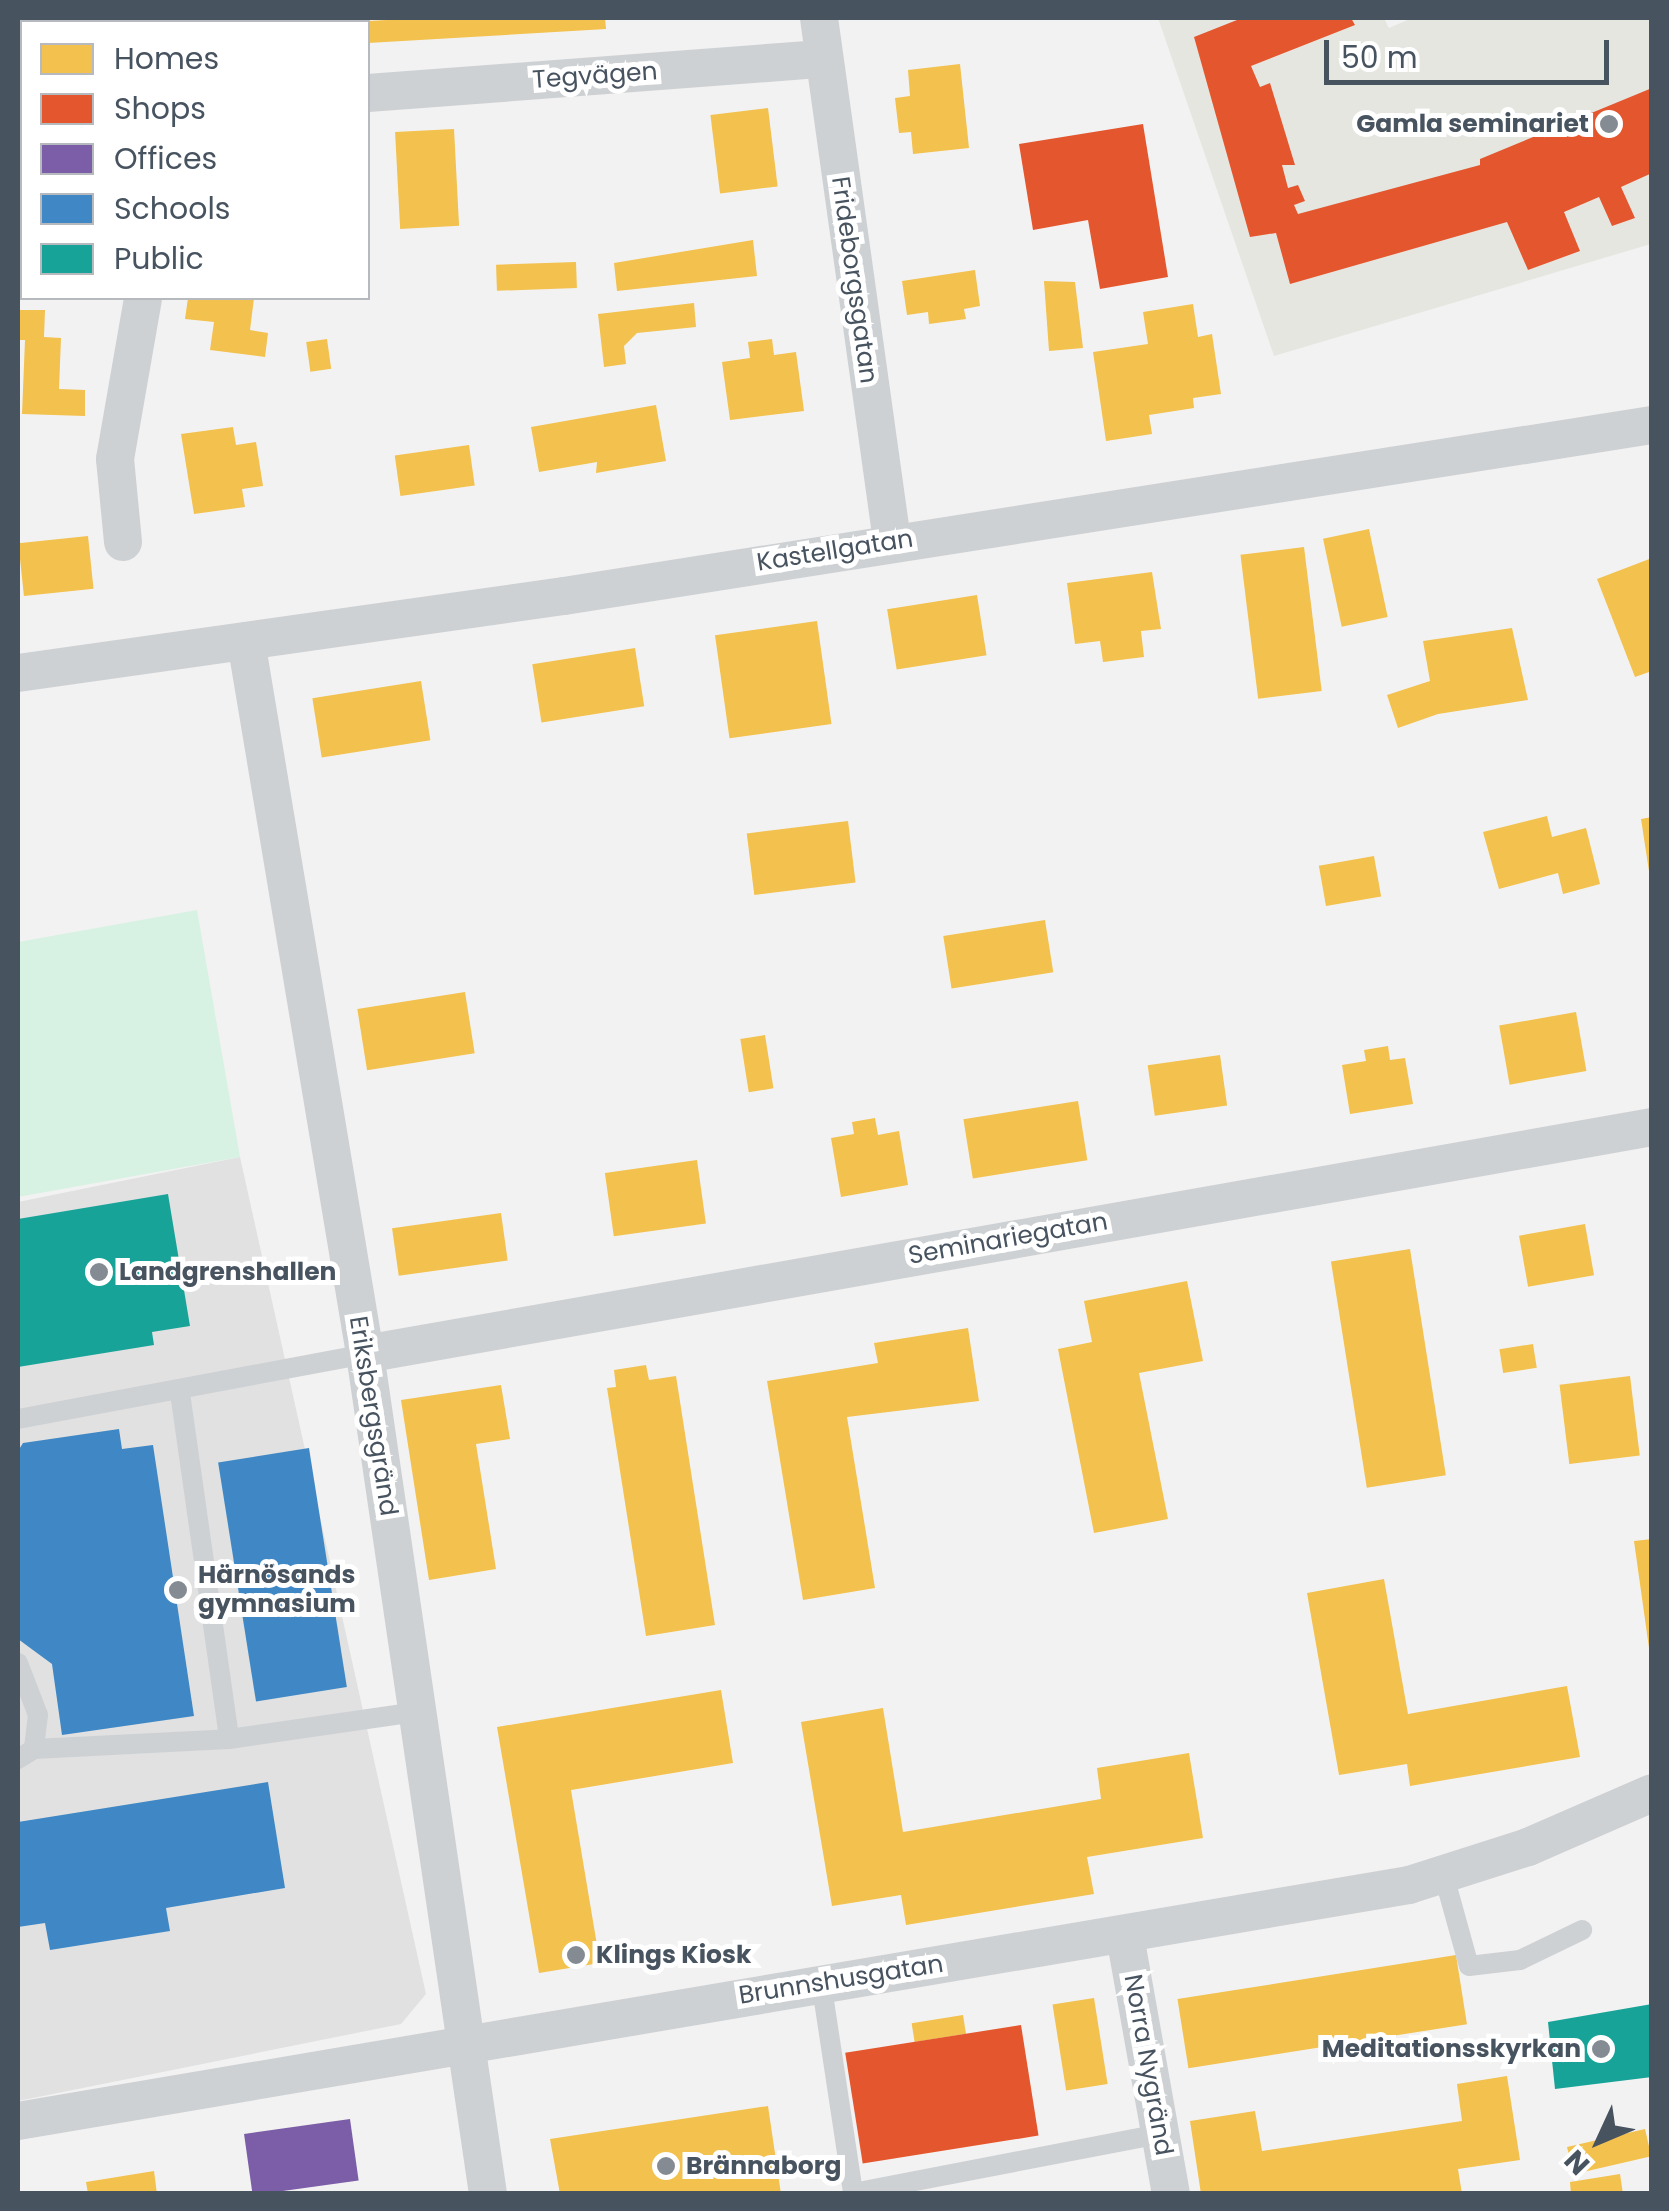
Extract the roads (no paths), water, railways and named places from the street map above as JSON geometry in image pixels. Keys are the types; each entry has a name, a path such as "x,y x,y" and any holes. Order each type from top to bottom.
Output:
{"street":[{"name":"Frideborgsgatan","path":"820,18 822,58 892,542"},
{"name":"Tegvägen","path":"370,93 822,58"},
{"path":"124,542 115,459 143,300"},
{"name":"Kastellgatan","path":"18,673 146,650 246,641 1652,425"},
{"name":"Eriksbergsgränd","path":"246,641 365,1354 488,2194"},
{"name":"Seminariegatan","path":"365,1354 1652,1127"},
{"name":"Brunnshusgatan","path":"18,2121 464,2049 821,1981 1125,1936 1444,1876 1652,1793"},
{"name":"Norra Nygränd","path":"1125,1936 1170,2194"}],"lane":[{"path":"18,1419 180,1393 365,1354"},
{"path":"180,1393 229,1740"},
{"path":"18,1662 38,1715 26,1754 229,1740 416,1712"},
{"path":"1444,1876 1469,1966 1520,1960 1582,1930"},
{"path":"821,1981 854,2193 1160,2134"}],"place":[{"name":"Gamla seminariet","path":"1609,124"},
{"name":"Landgrenshallen","path":"99,1272"},
{"name":"Härnösands gymnasium","path":"178,1590"},
{"name":"Klings Kiosk","path":"576,1955"},
{"name":"Meditationsskyrkan","path":"1601,2049"},
{"name":"Brännaborg","path":"666,2166"}]}
